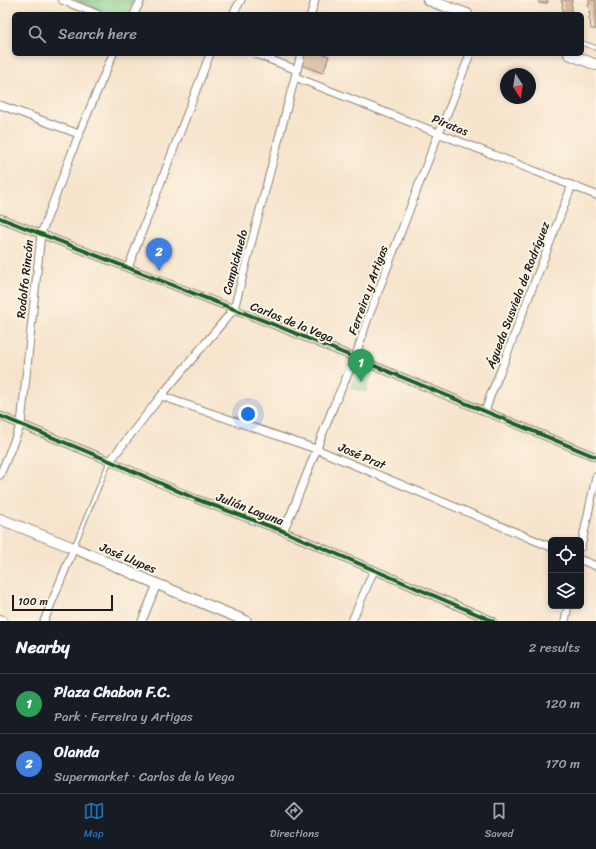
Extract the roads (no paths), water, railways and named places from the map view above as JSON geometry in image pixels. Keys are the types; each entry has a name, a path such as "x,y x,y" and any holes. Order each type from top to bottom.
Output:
{"street":[{"path":"62,0 92,12"},
{"path":"135,12 141,0"},
{"path":"234,12 241,0"},
{"path":"312,12 315,0"},
{"path":"428,0 461,12"},
{"name":"Rodolfo Rincón","path":"0,475 21,424 41,234 79,134 112,56"},
{"path":"128,268 209,56"},
{"name":"Piratas","path":"260,56 296,73 439,133 596,195"},
{"name":"Campichuelo","path":"110,461 161,396 234,309 300,56"},
{"name":"Ferreira y Artigas","path":"283,531 342,386 355,358 370,314 469,56"},
{"path":"574,56 596,65"},
{"path":"0,105 79,134"},
{"name":"Águeda Susviela de Rodríguez","path":"485,412 572,185"},
{"name":"Carlos de la Vega","path":"0,218 234,309 596,457"},
{"name":"José Prat","path":"161,396 316,449 548,546"},
{"name":"Julián Laguna","path":"0,416 110,461 196,499 283,531 374,570 478,618 493,621"},
{"path":"583,537 596,477"},
{"name":"José Llupes","path":"0,519 74,548 246,621"},
{"path":"44,621 74,548"},
{"path":"584,561 596,566"},
{"path":"352,621 374,570"},
{"path":"142,621 157,584"},
{"path":"565,621 567,609"}],"lane":[{"path":"584,44 596,48"},
{"path":"74,548 110,461"}],"place":[{"name":"Olanda","path":"159,271"},
{"name":"Plaza Chabon F.C.","path":"361,382"}]}
